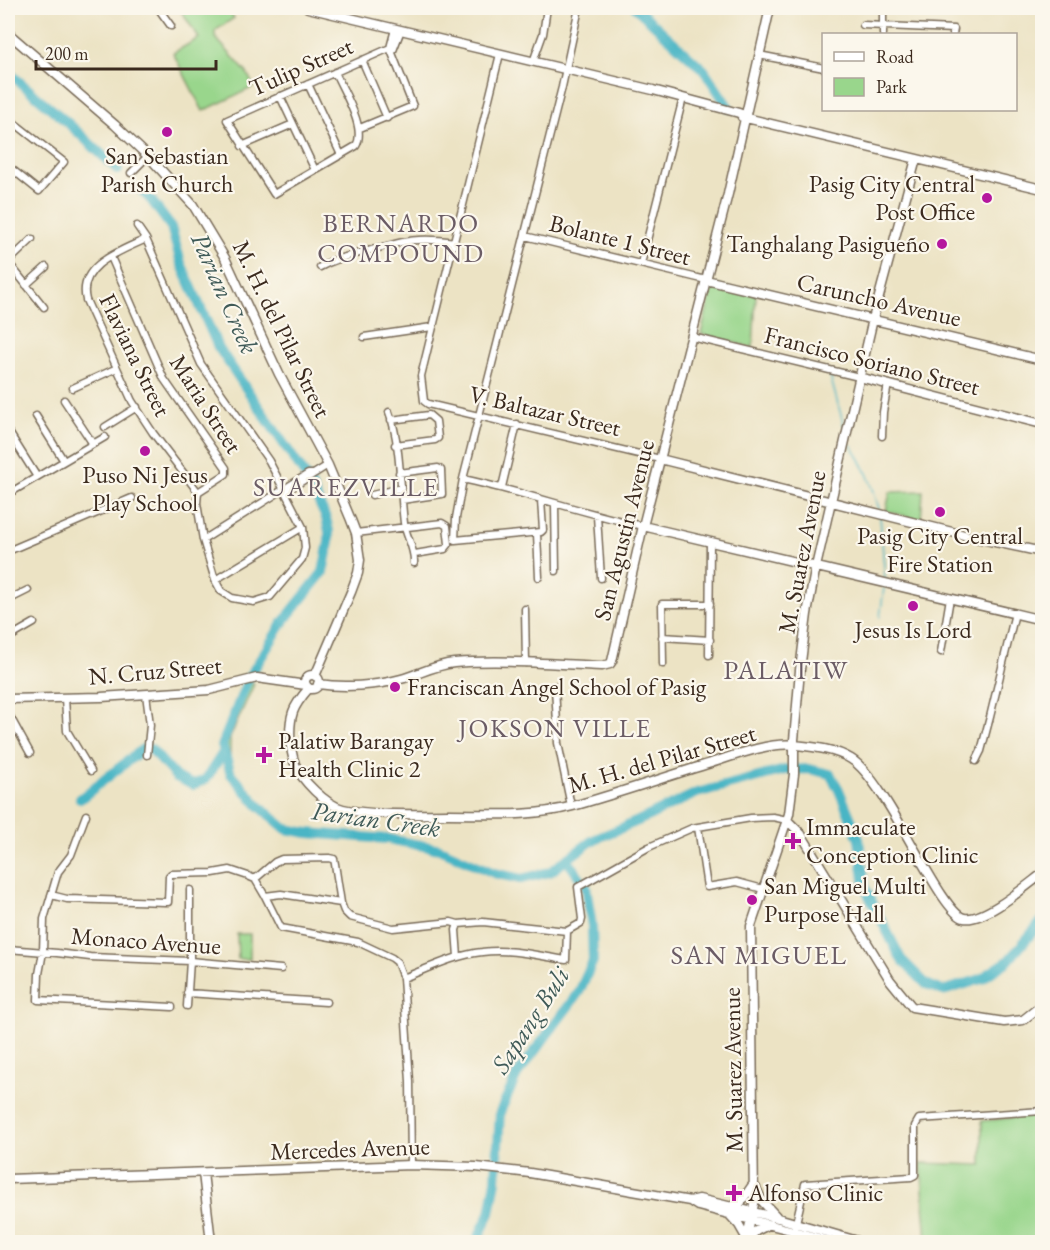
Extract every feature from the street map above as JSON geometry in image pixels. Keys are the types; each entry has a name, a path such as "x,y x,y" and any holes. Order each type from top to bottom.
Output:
{"street":[{"path":"158,8 171,26"},
{"path":"308,8 646,90 737,117 746,117 1042,189"},
{"path":"532,62 543,34 547,8"},
{"path":"541,500 543,530 537,534 455,540 456,518 463,478 566,70 579,8"},
{"name":"San Agustin Avenue","path":"316,680 345,686 392,681 455,663 602,666 610,664 614,657 643,526 746,117 770,8"},
{"path":"883,8 883,33"},
{"path":"863,25 954,28 953,33"},
{"path":"360,128 413,106 391,50 398,29"},
{"name":"M. H. del Pilar Street","path":"8,33 75,89 148,156 193,205 216,240 279,374 328,465 356,533 360,560 358,573 316,680 310,675 306,678 307,686 293,710 291,724 292,750 298,772 330,804 343,809 429,814 550,811 754,750 794,744 836,752 850,758 870,776 933,882 959,916 975,918 981,915 1042,874"},
{"name":"Tulip Street","path":"242,146 227,120 362,60 391,50"},
{"path":"364,337 432,327 500,54"},
{"path":"759,55 822,68"},
{"path":"362,60 387,118"},
{"path":"293,124 242,146 274,194 356,147 359,142 360,128 335,72"},
{"path":"308,84 341,155"},
{"path":"646,90 739,113 746,117"},
{"path":"280,96 315,170"},
{"path":"641,264 682,102"},
{"path":"8,118 64,160 39,191 8,168"},
{"path":"131,173 148,156"},
{"name":"M. Suarez Avenue","path":"746,1241 752,1216 753,1180 751,926 787,820 794,770 794,744 805,627 816,567 873,319 916,159"},
{"path":"137,226 146,239 201,364 269,461 303,527 305,548 302,559 274,593 265,600 254,602 223,594 215,580 203,540 198,492"},
{"name":"Bolante 1 Street","path":"525,236 706,279"},
{"path":"320,267 333,260 414,239 429,238 455,242"},
{"path":"32,239 8,262 44,307"},
{"name":"Flaviana Street","path":"146,239 111,257 90,272 85,295 136,407 198,492"},
{"name":"Maria Street","path":"111,257 164,379 226,468 226,474 198,492"},
{"path":"26,285 46,267"},
{"name":"Caruncho Avenue","path":"706,279 1042,360"},
{"name":"V. Baltazar Street","path":"432,327 420,376 424,402 428,404 972,537 1042,552"},
{"name":"Francisco Soriano Street","path":"692,337 1042,424"},
{"path":"73,388 117,368"},
{"path":"882,436 882,416 888,384"},
{"path":"64,400 93,444"},
{"path":"105,427 136,407"},
{"path":"388,412 392,420 404,526 415,554 414,563"},
{"path":"36,416 64,461"},
{"path":"392,420 429,416 436,421 438,438 435,440 395,445"},
{"path":"501,487 517,424"},
{"path":"10,434 37,477"},
{"path":"8,494 105,437"},
{"path":"203,540 328,465"},
{"path":"399,473 438,468 441,470 442,494 402,500"},
{"path":"463,478 597,516 1042,620"},
{"path":"372,495 401,488"},
{"path":"8,551 132,498"},
{"path":"555,504 556,571"},
{"path":"597,516 601,578"},
{"path":"356,533 442,523 447,526 448,543 445,549 415,554"},
{"path":"215,580 303,527"},
{"path":"537,534 539,577"},
{"path":"709,655 710,542"},
{"path":"8,600 28,590"},
{"path":"941,652 950,598"},
{"path":"663,664 662,604 710,604"},
{"path":"525,609 526,663"},
{"path":"976,761 990,717 1015,613"},
{"path":"8,628 10,637 34,623"},
{"path":"662,637 710,640"},
{"name":"N. Cruz Street","path":"8,699 209,690 254,678 307,686"},
{"path":"555,686 558,743 571,806"},
{"path":"146,694 150,725 148,752"},
{"path":"65,698 67,731 91,771"},
{"path":"8,713 30,753"},
{"path":"86,815 71,855 58,873 44,919 38,1000 172,1007"},
{"path":"255,879 282,859 329,858 334,860 336,865 341,903 344,911 350,917 393,928 451,922 458,924 483,922 567,931 581,923 578,887 583,883 649,847 698,826 744,818 773,817 787,820 801,834 890,980 912,1007 1004,1022 1023,1020 1042,1005"},
{"path":"698,826 707,887 737,882 763,889"},
{"path":"51,895 67,899 167,902 171,874 213,873 230,870 255,879 281,928 366,945 397,962 403,978 410,1081 411,1165"},
{"path":"187,1006 190,961 190,890"},
{"path":"265,896 280,894 341,903"},
{"path":"458,924 456,930 458,957"},
{"path":"403,978 458,957 484,951 510,952 566,960 567,931"},
{"name":"Monaco Avenue","path":"8,949 90,957 190,961 281,969"},
{"path":"188,993 326,1002"},
{"path":"795,1227 805,1184 913,1176 915,1171 915,1125 919,1119 1042,1111"},
{"name":"Mercedes Avenue","path":"8,1179 411,1165 492,1168 690,1201 698,1206 729,1210 771,1224 861,1242"},
{"path":"203,1173 211,1242"},
{"path":"753,1180 743,1201 729,1210 746,1241 756,1231 771,1224"},
{"path":"753,1180 762,1201 778,1218"},
{"name":"Mercedes Avenue","path":"752,1216 778,1218 832,1242"}],"green space":[{"path":"179,8 228,8 234,18 215,31 215,37 247,73 254,87 203,111 173,53 199,38"},
{"path":"713,284 756,294 753,348 701,334"},
{"path":"923,491 921,520 886,511 890,492"},
{"path":"250,684 254,684 230,738 230,757 228,758 226,734"},
{"path":"237,934 250,934 250,959 238,959"},
{"path":"1039,1115 1042,1136 1042,1242 927,1242 921,1163 982,1165 982,1121"}],"waterway":[{"path":"636,8 704,70 729,108"},
{"name":"Parian Creek","path":"8,72 68,123 118,170"},
{"name":"Parian Creek","path":"141,190 171,227 181,263 218,347 309,481 326,518 329,531 323,572 283,622 248,679 222,745 231,774 258,805 286,829 308,833 388,839 440,849 494,873 521,879 550,872 593,840 697,793 785,770 809,769 830,774 839,790 859,839 865,888 901,959 926,984 943,991 981,979 1008,961 1042,921"},
{"path":"829,372 844,426"},
{"path":"851,445 868,476 879,509"},
{"path":"880,516 885,580"},
{"path":"880,617 884,588"},
{"path":"80,799 143,749 151,749 176,777 193,785 206,779 224,751"},
{"name":"Sapang Buli","path":"476,1242 490,1213 496,1180 500,1112 517,1075 579,992 593,961 592,926 586,886 567,860"}],"place":[{"name":"San Sebastian Parish Church","path":"167,132"},
{"name":"Pasig City Central Post Office","path":"987,198"},
{"name":"Tanghalang Pasigueño","path":"942,244"},
{"name":"Puso Ni Jesus Play School","path":"145,451"},
{"name":"Pasig City Central Fire Station","path":"940,512"},
{"name":"Jesus Is Lord","path":"913,606"},
{"name":"Franciscan Angel School of Pasig","path":"395,687"},
{"name":"Palatiw Barangay Health Clinic 2","path":"264,755"},
{"name":"Immaculate Conception Clinic","path":"793,841"},
{"name":"San Miguel Multi Purpose Hall","path":"752,900"},
{"name":"Alfonso Clinic","path":"734,1193"}],"district":[{"name":"BERNARDO COMPOUND","path":"401,238"},
{"name":"SUAREZVILLE","path":"346,487"},
{"name":"PALATIW","path":"786,670"},
{"name":"JOKSON VILLE","path":"555,728"},
{"name":"SAN MIGUEL","path":"759,955"}]}
